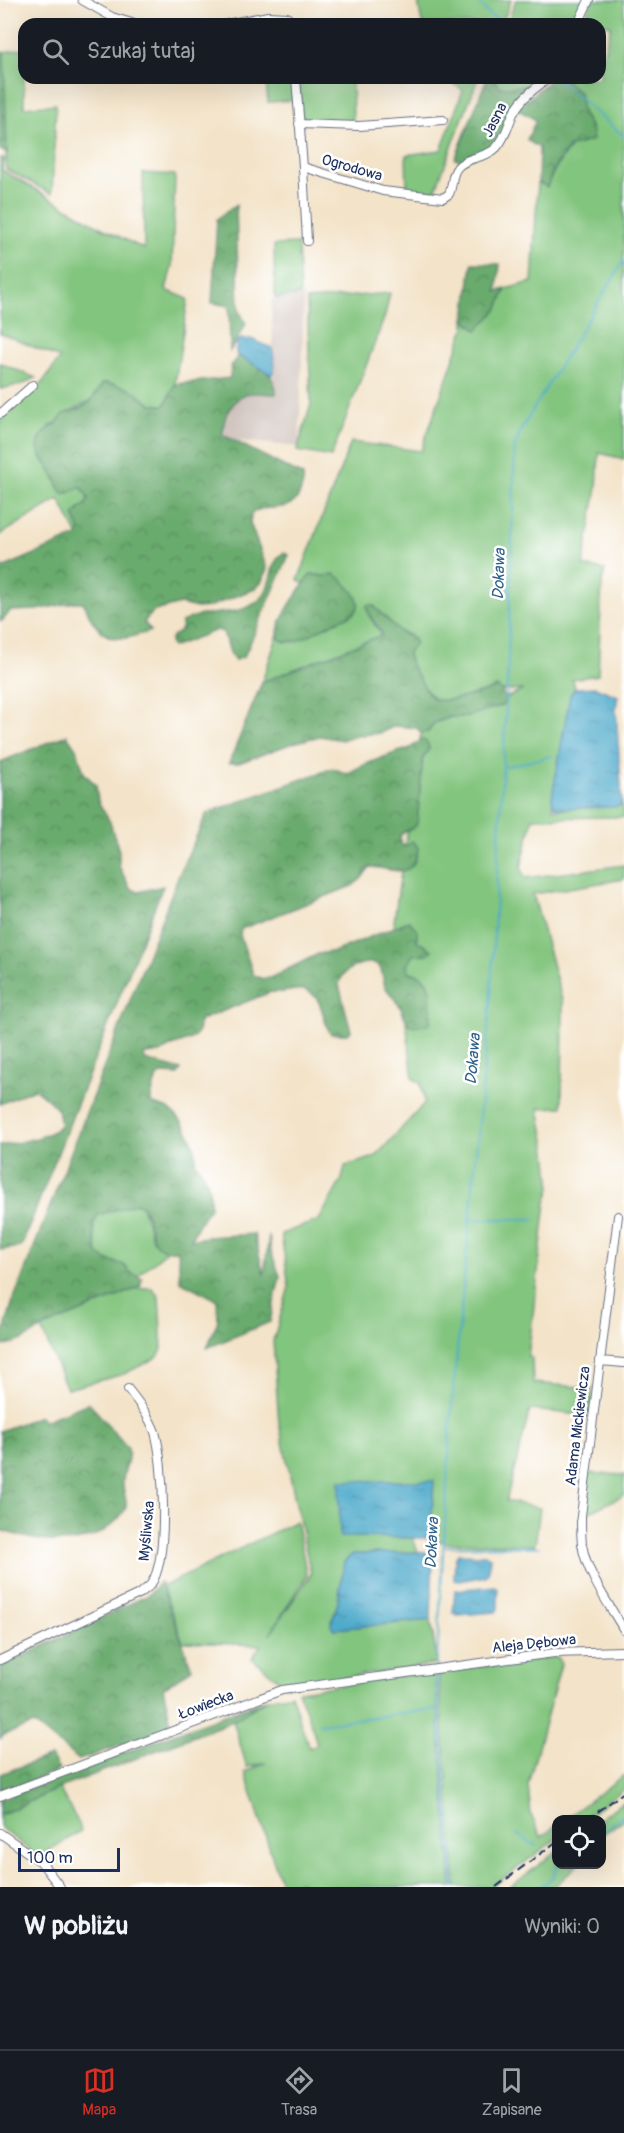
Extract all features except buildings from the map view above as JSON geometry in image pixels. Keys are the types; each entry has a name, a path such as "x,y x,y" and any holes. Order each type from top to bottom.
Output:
{"street":[{"path":"82,0 115,18"},
{"path":"581,18 590,0"},
{"path":"260,18 277,15 288,18"},
{"name":"Ogrodowa","path":"296,84 303,167 383,191 446,197"},
{"name":"Jasna","path":"446,197 452,189 457,167 464,162 484,156 496,148 505,135 520,102 541,84"},
{"path":"299,124 359,126 443,120"},
{"path":"303,167 307,241"},
{"path":"0,414 33,385"},
{"name":"Adama Mickiewicza","path":"618,1216 581,1516 582,1547 589,1566 624,1630"},
{"path":"600,1361 624,1363"},
{"name":"Myśliwska","path":"0,1660 141,1593 151,1584 160,1558 163,1522 160,1461 155,1434 148,1416 128,1389"},
{"name":"Aleja Dębowa","path":"430,1670 554,1653 624,1651"},
{"name":"Łowiecka","path":"0,1796 282,1690 430,1670"},
{"path":"0,1833 41,1862 60,1887"}],"shaded area":[{"path":"304,295 299,447 231,440 223,435 222,428 235,400 241,394 275,394 271,299"}],"green space":[{"path":"511,0 504,18 421,18 418,1"},
{"path":"516,0 586,0 577,18 509,18"},
{"path":"592,0 624,0 624,459 599,453 597,488 583,566 605,570 602,582 598,675 572,679 575,688 570,695 552,797 553,809 616,807 622,804 624,817 533,818 521,867 525,878 624,865 624,879 533,894 563,1003 562,1107 539,1108 551,1188 546,1203 528,1357 532,1358 533,1383 592,1388 592,1416 530,1410 506,1501 540,1508 535,1545 447,1543 425,1538 431,1530 340,1536 413,1538 418,1552 353,1554 344,1562 338,1602 331,1625 334,1629 431,1620 437,1664 286,1686 252,1658 261,1645 183,1642 162,1587 296,1521 307,1575 269,1635 311,1574 279,1424 273,1341 289,1287 281,1234 319,1220 342,1179 345,1166 375,1157 425,1103 420,1082 413,1079 394,921 421,733 428,732 434,723 455,716 466,717 523,690 502,691 497,687 450,700 443,701 433,698 410,663 409,635 399,631 373,606 369,616 382,635 262,682 278,634 280,639 320,629 351,615 323,576 311,574 304,584 298,580 351,442 421,451 465,327 465,319 476,329 497,310 506,289 532,282 538,182 547,187 555,169 565,155 591,128 582,113 579,93 569,84 606,84 606,44 611,26 606,24 606,18 585,18"},
{"path":"18,49 18,84 24,84 24,107 56,104 52,194 6,169 4,52"},
{"path":"4,52 7,153 0,150 0,53"},
{"path":"266,84 293,84 295,100 268,102"},
{"path":"299,84 352,84 353,122 302,121"},
{"path":"454,84 476,84 435,191 407,190 406,155 441,150 463,90"},
{"path":"485,84 498,84 500,87 532,86 514,105 495,148 463,161 455,159"},
{"path":"497,84 533,84 523,87 500,87"},
{"path":"545,84 569,84 579,93 582,113 591,128 593,140 569,147 554,168 547,187 538,182 539,148 527,140 536,120 517,109"},
{"path":"0,157 4,159 2,170 102,228 144,249 143,173 175,175 172,266 166,290 188,299 175,384 165,405 148,404 136,392 107,383 99,388 91,401 74,409 50,426 40,455 61,491 67,493 82,487 87,493 87,503 77,511 76,521 80,531 78,536 59,499 0,535 0,418 40,386 60,358 0,333"},
{"path":"236,205 239,310 246,324 230,351 229,306 212,303 217,219"},
{"path":"298,244 300,295 275,298 274,245"},
{"path":"472,263 500,264 497,291 506,289 497,310 477,330 465,319"},
{"path":"390,293 385,316 331,457 297,451 311,404 307,300"},
{"path":"239,356 269,375 273,380 276,394 242,395 233,404 225,418 223,435 303,476 297,499 291,504 285,507 262,509 251,515 250,523 267,569 261,583 256,588 209,607 197,608 180,604 154,611 144,622 151,631 126,638 104,634 92,620 83,602 37,610 10,611 0,621 0,569 77,536 80,531 74,515 87,503 89,498 81,487 64,495 39,452 40,438 43,434 63,414 81,408 91,401 103,383 128,388 148,402 160,406 165,405 175,384 230,378 231,365"},
{"path":"0,363 36,378 23,384 0,389"},
{"path":"283,553 289,555 244,657 235,660 223,632 217,630 172,647 170,642 172,636 180,631 182,622 200,615 240,610 258,601 266,590 278,558"},
{"path":"311,574 323,576 335,574 354,594 358,607 351,615 302,639 292,642 283,641 279,636 282,619 294,597"},
{"path":"367,605 373,605 399,631 414,639 415,644 408,652 409,659 425,689 433,698 454,699 497,687 502,691 506,700 503,705 466,717 449,717 434,723 428,732 421,733 417,728 395,726 380,733 353,736 342,740 320,736 293,743 239,763 229,763 262,682 382,635 368,614"},
{"path":"67,735 77,750 84,773 96,785 98,801 110,822 119,851 119,866 130,888 138,892 163,886 21,1247 0,1250 0,1146 42,1136 61,1124 57,1109 34,1089 0,1104 0,762"},
{"path":"424,740 429,749 423,758 417,824 400,836 402,846 412,841 418,848 413,865 403,871 370,867 352,886 241,929 240,935 253,974 259,978 270,978 318,954 336,951 409,921 417,930 417,941 432,950 428,954 413,955 407,965 408,971 422,977 429,985 431,1020 428,1025 412,1026 407,1023 400,1006 385,987 381,969 377,964 365,963 348,970 339,985 351,1031 347,1034 331,1034 319,1003 311,993 304,990 271,992 203,1019 199,1023 197,1033 191,1039 161,1052 144,1055 145,1060 181,1070 178,1075 157,1076 151,1103 170,1110 185,1126 195,1148 195,1162 208,1183 210,1208 201,1219 191,1240 254,1234 264,1275 269,1235 271,1252 280,1276 270,1322 207,1348 218,1320 217,1300 180,1281 178,1250 166,1250 158,1246 151,1233 147,1216 137,1203 98,1215 93,1225 97,1252 106,1260 124,1265 131,1273 142,1278 138,1288 42,1328 19,1342 4,1346 1,1341 13,1301 178,877 207,813 333,768 347,774"},
{"path":"137,1203 142,1206 153,1241 167,1251 137,1276 130,1273 124,1265 106,1260 97,1252 93,1225 98,1215"},
{"path":"138,1288 152,1288 159,1297 162,1349 158,1357 124,1374 67,1389 41,1328"},
{"path":"89,1403 128,1448 123,1479 126,1504 123,1513 103,1531 89,1538 75,1541 44,1541 0,1530 0,1431 40,1416 44,1421"},
{"path":"587,1473 624,1475 624,1495 586,1514"},
{"path":"160,1582 192,1669 163,1688 172,1728 79,1760 34,1724 4,1735 0,1739 0,1667 148,1595"},
{"path":"557,1657 561,1664 528,1784 531,1815 541,1837 552,1829 552,1842 492,1887 456,1887 438,1672"},
{"path":"435,1671 452,1887 303,1887 300,1882 282,1887 245,1772 266,1763 247,1767 233,1721 267,1699 291,1694 309,1748 317,1744 298,1691"},
{"path":"267,1699 233,1721 59,1788 0,1815 0,1799"},
{"path":"51,1756 59,1770 0,1793 0,1774"},
{"path":"624,1775 624,1789 588,1815 570,1815"},
{"path":"59,1788 81,1831 38,1857 0,1827 0,1815"},
{"path":"624,1801 624,1819 606,1832 605,1815"},
{"path":"552,1855 552,1869 574,1869 554,1887 510,1887"}],"water":[{"path":"240,339 251,339 272,348 275,366 272,375 236,354 236,344"},
{"path":"595,687 618,696 616,708 622,804 616,807 558,808 553,805 552,797 570,695 575,688"},
{"path":"339,1481 434,1481 431,1530 425,1538 340,1537"},
{"path":"425,1552 433,1555 431,1620 334,1629 331,1625 338,1602 344,1562 353,1554"},
{"path":"458,1554 490,1557 486,1576 454,1580 455,1559"},
{"path":"495,1586 498,1588 496,1612 457,1615 453,1613 455,1590"}],"waterway":[{"path":"476,0 496,18"},
{"path":"562,84 624,136"},
{"name":"Dokawa","path":"454,1887 436,1678 451,1415 490,1007 507,688 515,445 523,426 624,260"},
{"path":"503,767 552,756"},
{"path":"469,1219 535,1219"},
{"path":"444,1546 539,1547"},
{"path":"319,1724 438,1709"},
{"path":"606,1829 624,1814"},
{"path":"517,1834 536,1846"},
{"path":"540,1887 553,1877 556,1869"}],"railway":[{"path":"594,1815 624,1792"},
{"path":"496,1887 552,1845"}]}
